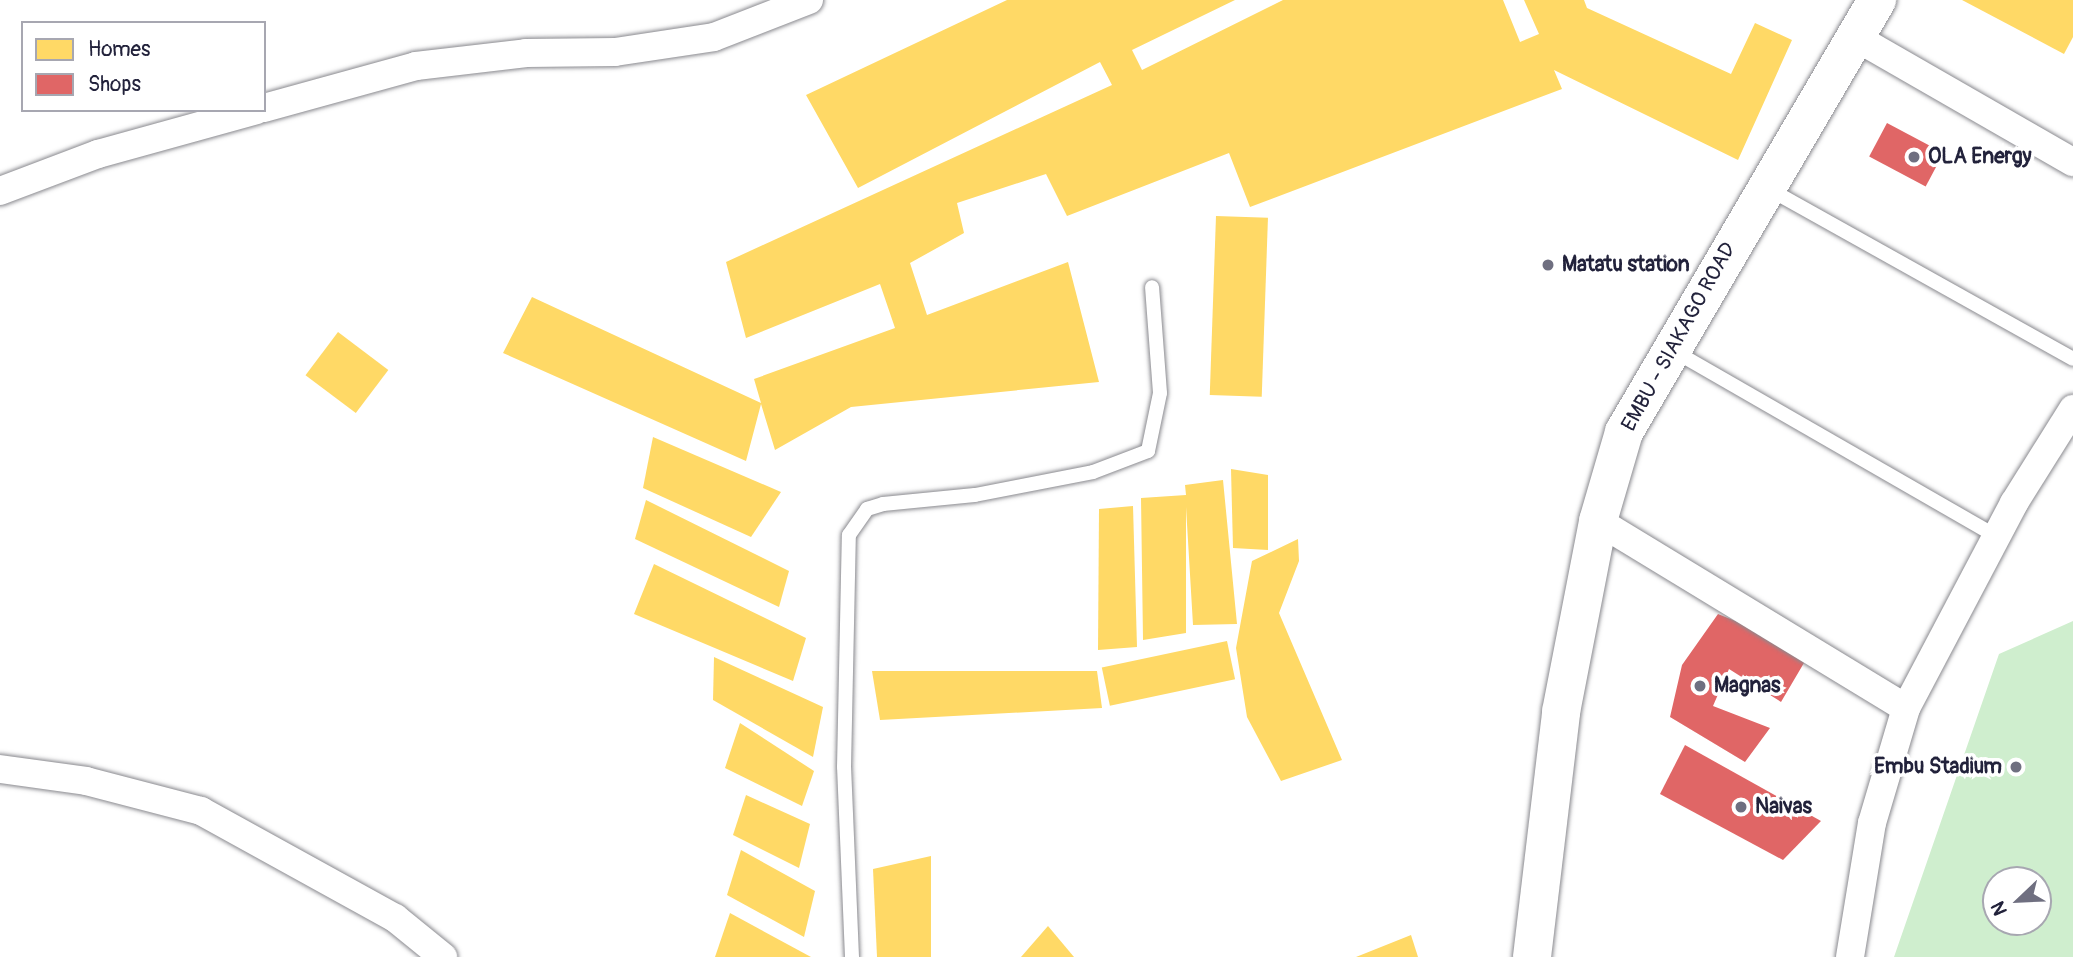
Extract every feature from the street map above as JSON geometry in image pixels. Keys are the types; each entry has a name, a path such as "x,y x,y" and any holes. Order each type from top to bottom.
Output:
{"highway":[{"name":"EMBU - SIAKAGO ROAD","path":"1532,957 1561,712 1598,521 1624,432 1670,348 1857,38 1877,0"}],"street":[{"path":"266,107 416,66 526,53 615,52 714,37 809,0"},
{"path":"1857,38 2073,162"},
{"path":"0,191 98,154 250,112"},
{"path":"1850,957 1872,823 1906,708 1997,537 2073,409"},
{"path":"1598,521 1906,708"},
{"path":"0,769 86,781 201,811 395,918 443,957"}],"lane":[{"path":"1765,187 2073,359"},
{"path":"852,957 844,767 849,536 867,509 883,504 975,495 1093,472 1148,451 1160,393 1152,287"},
{"path":"1670,348 1997,537"}],"green space":[{"name":"Embu Stadium","path":"2073,621 2073,957 1894,957 1999,654"}],"building: Homes":[{"path":"1007,0 1235,0 1132,50 1142,70 1283,0 1503,0 1520,42 1539,34 1524,0 1584,0 1587,8 1731,74 1755,23 1792,40 1738,160 1554,70 1562,89 1250,207 1229,153 1067,216 1046,174 957,203 964,233 910,263 927,315 1068,262 1099,382 851,407 775,450 761,404 746,461 503,353 532,297 761,403 754,379 895,328 880,284 746,338 726,262 1112,85 1100,62 858,188 806,95"},
{"path":"1962,0 2073,0 2073,37 2064,54"},
{"path":"1216,216 1268,218 1262,397 1210,395"},
{"path":"338,332 388,370 356,413 306,375"},
{"path":"653,437 781,492 751,537 643,488"},
{"path":"1231,469 1268,475 1268,550 1233,548"},
{"path":"1223,480 1237,624 1193,625 1186,507 1186,633 1143,640 1141,498 1186,495 1185,485"},
{"path":"646,500 789,571 779,607 635,539"},
{"path":"1133,506 1137,647 1098,650 1099,509"},
{"path":"1298,539 1299,561 1279,613 1342,760 1281,781 1247,717 1236,648 1252,561"},
{"path":"654,564 806,638 793,681 634,614"},
{"path":"1227,641 1235,679 1110,706 1102,668"},
{"path":"714,657 823,707 813,757 713,700"},
{"path":"872,671 1097,671 1102,708 880,720"},
{"path":"740,723 814,771 802,806 725,768"},
{"path":"746,795 810,824 799,868 733,835"},
{"path":"741,850 815,891 804,937 727,895"},
{"path":"931,856 931,957 877,957 873,869"},
{"path":"730,913 811,957 715,957"},
{"path":"1048,926 1074,957 1021,957"},
{"path":"1411,935 1418,957 1356,957"}],"building: Shops":[{"path":"1887,123 1944,153 1926,187 1869,157"},
{"name":"Magnas","path":"1718,614 1811,651 1781,702 1729,669 1713,706 1770,728 1745,762 1670,717 1682,665"},
{"name":"Naivas","path":"1685,745 1821,821 1783,860 1660,794"}],"place":[{"name":"OLA Energy","path":"1914,157"},
{"name":"Matatu station","path":"1548,265"},
{"name":"Magnas","path":"1700,686"},
{"name":"Embu Stadium","path":"2016,767"},
{"name":"Naivas","path":"1741,807"}]}
